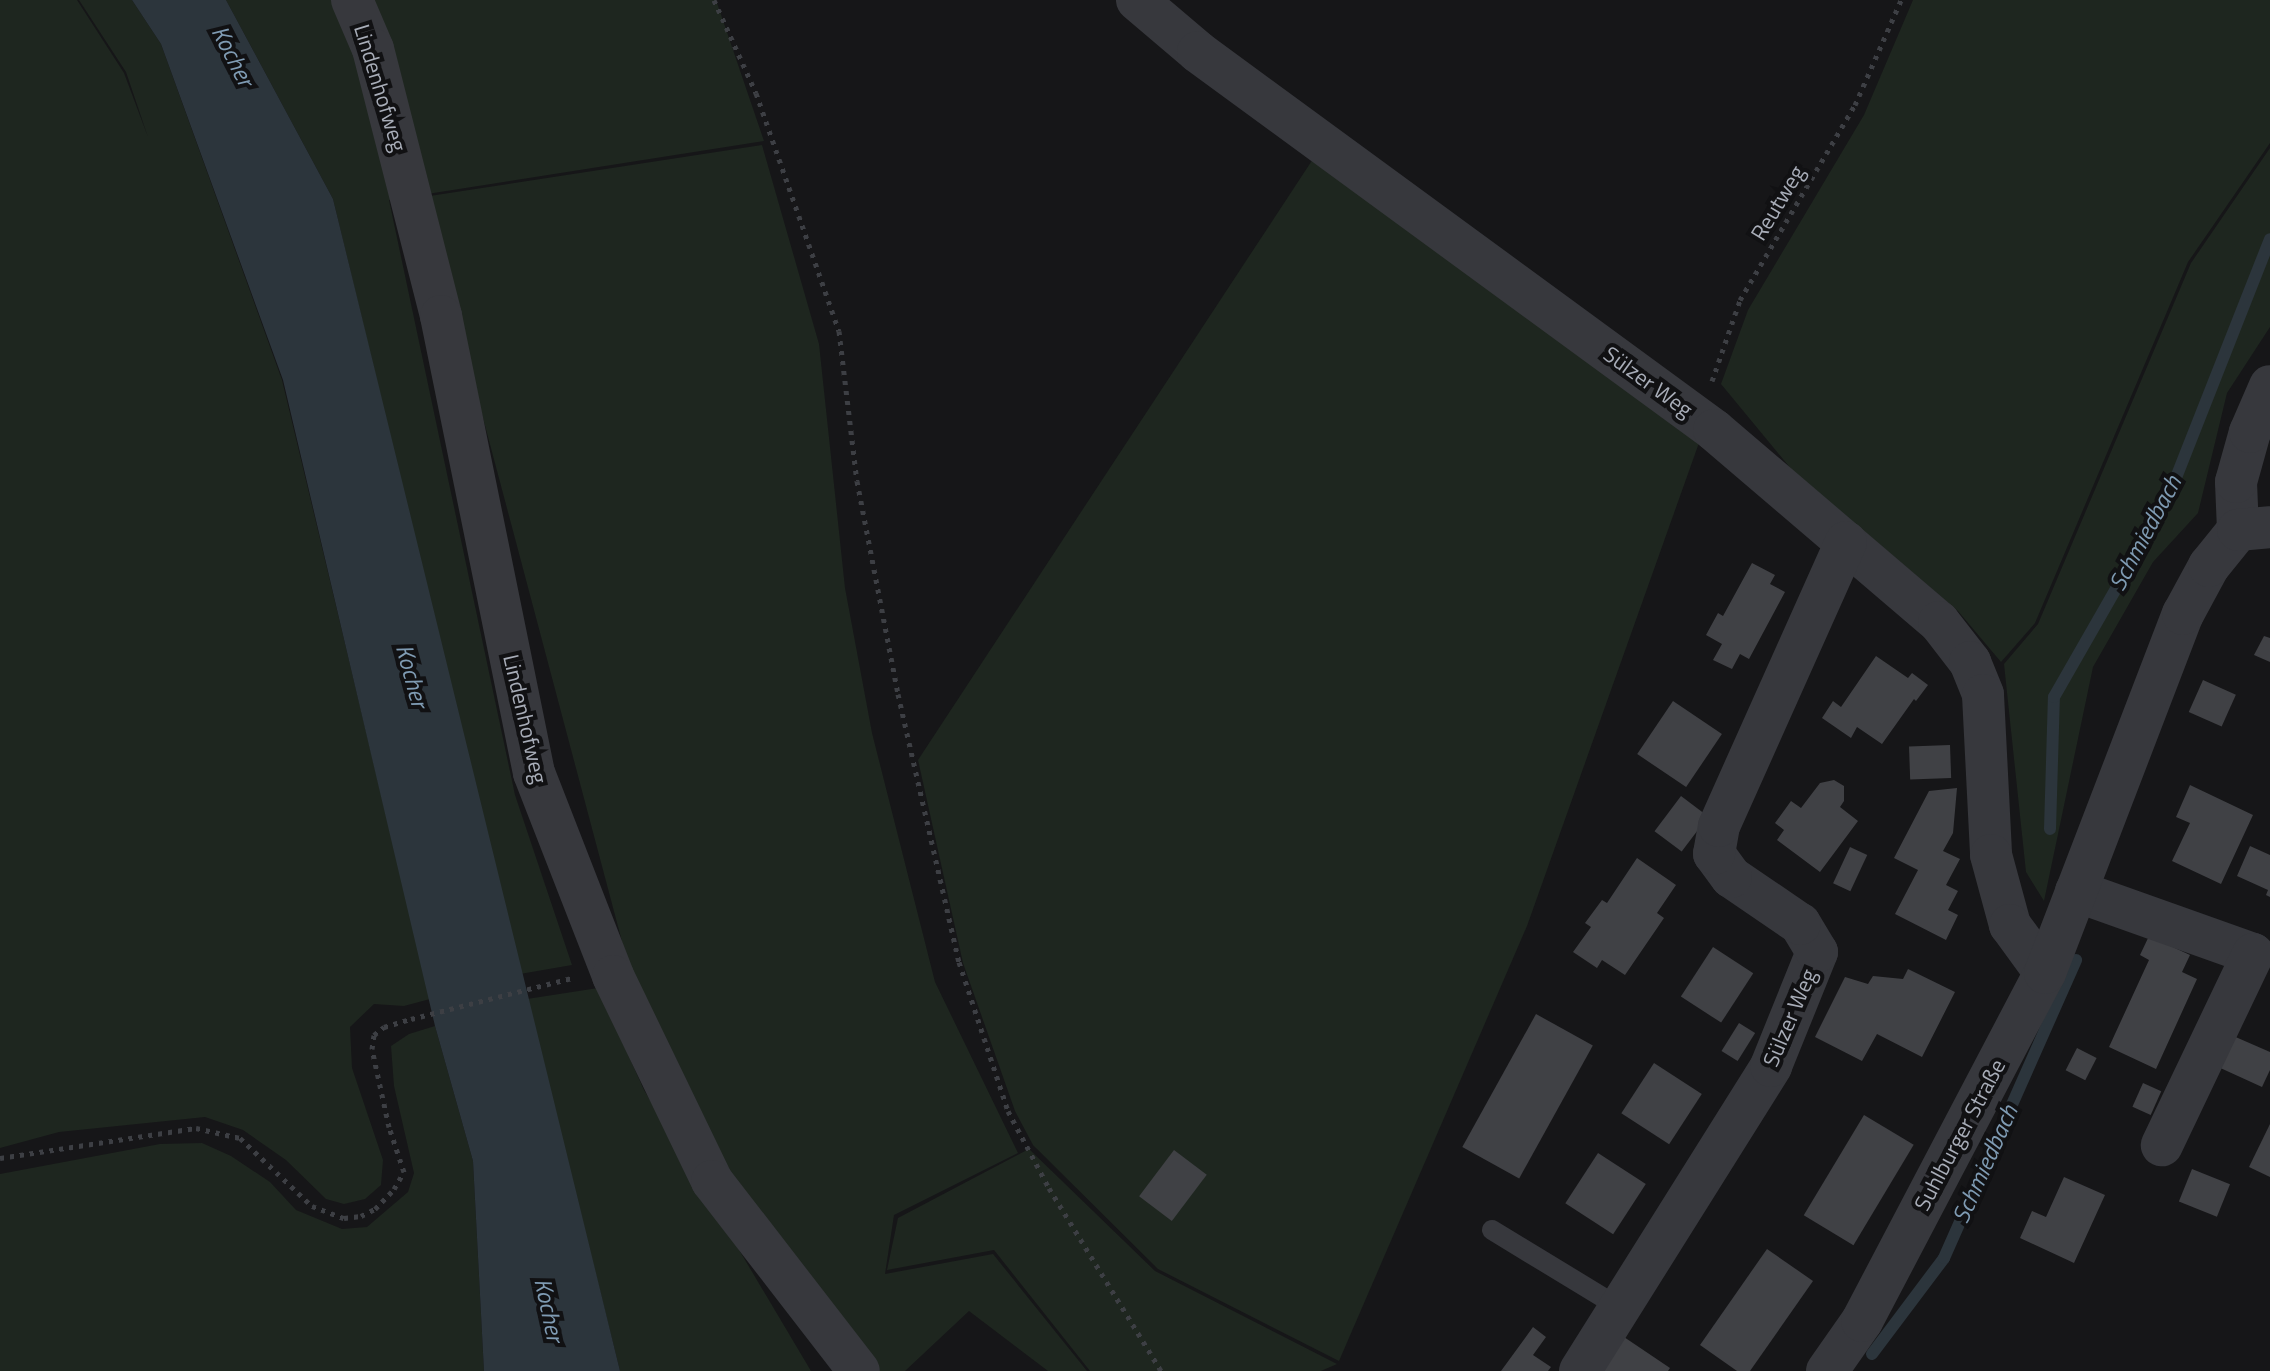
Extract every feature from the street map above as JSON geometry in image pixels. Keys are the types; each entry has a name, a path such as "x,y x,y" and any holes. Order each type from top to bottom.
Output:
{"street":[{"name":"Lindenhofweg","path":"352,0 373,49 441,316 534,773 613,976 712,1181 859,1371"},
{"name":"Sülzer Weg","path":"1137,0 1198,52 1714,430 1939,622 1970,662 1983,695 1991,855 2010,925 2045,973"},
{"path":"2254,529 2236,482 2250,432 2270,386"},
{"name":"Suhlburger Straße","path":"1827,1371 1862,1321 2045,973 2183,614 2209,566 2254,529"},
{"name":"Sülzer Weg","path":"1580,1371 1622,1309 1771,1066 1817,952 1800,924 1731,877 1714,854 1719,826 1846,542"},
{"path":"2076,891 2253,954 2162,1145"}],"lane":[{"path":"1492,1230 1622,1309"}],"path":[{"path":"714,0 756,93 839,331 860,496 898,694 959,962 1008,1111 1049,1188 1161,1371"},
{"name":"Reutweg","path":"1714,430 1712,374 1740,300 1855,105 1901,0"},
{"path":"0,1158 196,1128 240,1138 312,1206 344,1218 361,1216 375,1209 394,1189 404,1172 389,1127 372,1049 374,1035 384,1027 411,1019 568,978"}],"shaded area":[{"path":"0,0 77,0 124,73 148,137 126,72 79,0 132,0 161,44 282,380 430,999 404,1006 374,1004 350,1027 352,1068 383,1160 381,1185 365,1199 344,1204 326,1199 286,1160 243,1130 205,1117 59,1132 0,1148"},
{"path":"226,0 716,0 764,141 389,200 515,795 572,965 520,974 333,199"},
{"path":"1913,0 2270,0 2270,143 2188,262 2035,623 2001,662 1958,611 1792,470 1721,384 1748,310 1864,115"},
{"path":"762,145 819,344 845,588 872,733 935,982 1018,1153 894,1215 885,1274 993,1254 1087,1371 1048,1371 969,1311 905,1371 879,1371 722,1170 628,964 453,305 410,199"},
{"path":"2270,148 2270,327 2227,393 2198,513 2153,562 2093,667 2044,901 2026,872 2004,664 2038,624 2191,263"},
{"path":"1313,159 1700,440 1527,926 1339,1361 1158,1269 1033,1145 1015,1111 963,963 918,760"},
{"path":"598,988 644,1090 811,1371 620,1371 527,999"},
{"path":"435,1026 473,1161 484,1371 0,1371 0,1174 160,1144 202,1143 231,1156 270,1182 296,1210 342,1229 367,1227 408,1192 414,1173 394,1086 391,1046 409,1034"},
{"path":"1029,1149 1155,1271 1337,1364 1321,1371 1090,1371 994,1250 887,1270 898,1218"}],"water":[{"name":"Kocher","path":"132,0 226,0 333,199 620,1371 484,1371 473,1161 435,1026 283,380 161,44"}],"building":[{"path":"1752,563 1775,575 1770,584 1785,592 1749,659 1740,654 1732,669 1713,660 1722,644 1706,635 1718,613 1723,616"},
{"path":"2264,636 2270,638 2270,662 2254,655"},
{"path":"1876,656 1908,678 1912,673 1928,685 1916,701 1914,699 1882,744 1857,727 1851,738 1822,718 1833,701 1841,707"},
{"path":"2203,680 2236,695 2222,727 2189,712"},
{"path":"1673,701 1722,734 1686,787 1637,754"},
{"path":"1950,745 1951,778 1910,779 1909,746"},
{"path":"1834,780 1844,786 1844,801 1840,807 1858,821 1820,872 1777,840 1784,830 1775,823 1791,801 1801,808 1820,783"},
{"path":"2190,785 2253,815 2221,884 2172,861 2190,823 2176,817"},
{"path":"1957,788 1953,833 1943,851 1960,859 1946,885 1958,891 1948,910 1958,915 1946,940 1895,914 1918,870 1894,858 1929,791"},
{"path":"1681,796 1708,816 1682,852 1655,831"},
{"path":"2250,846 2270,855 2270,897 2266,895 2268,890 2237,876"},
{"path":"1850,847 1867,855 1850,891 1833,883"},
{"path":"1637,858 1676,885 1657,913 1664,918 1625,975 1602,960 1597,968 1573,952 1591,927 1585,923 1602,900 1607,903"},
{"path":"2149,936 2190,955 2182,972 2197,979 2156,1069 2109,1047 2149,960 2140,955"},
{"path":"1713,947 1753,973 1721,1023 1681,996"},
{"path":"1908,969 1955,992 1922,1057 1877,1034 1862,1061 1815,1037 1845,977 1868,984 1873,976 1903,979"},
{"path":"1536,1014 1593,1046 1519,1178 1462,1147"},
{"path":"1739,1023 1755,1033 1738,1061 1722,1051"},
{"path":"2231,1035 2270,1052 2270,1070 2262,1087 2216,1066"},
{"path":"2077,1048 2097,1058 2085,1080 2066,1070"},
{"path":"1654,1063 1702,1094 1669,1144 1621,1113"},
{"path":"2143,1083 2161,1091 2151,1115 2132,1107"},
{"path":"1864,1115 1914,1145 1853,1245 1804,1215"},
{"path":"2270,1124 2270,1177 2249,1167"},
{"path":"1174,1150 1207,1175 1172,1221 1139,1196"},
{"path":"1598,1153 1646,1184 1613,1234 1565,1203"},
{"path":"2192,1169 2230,1184 2217,1217 2179,1201"},
{"path":"2064,1177 2105,1195 2074,1263 2020,1238 2032,1211 2046,1217"},
{"path":"1767,1249 1813,1281 1750,1371 1737,1371 1700,1345"},
{"path":"1533,1327 1546,1337 1533,1355 1551,1367 1548,1371 1501,1371"},
{"path":"1624,1337 1670,1368 1668,1371 1601,1371"}],"waterway":[{"name":"Schmiedbach","path":"2050,829 2054,697 2168,498 2270,239"},
{"name":"Schmiedbach","path":"1872,1354 1944,1258 2076,960"}]}
